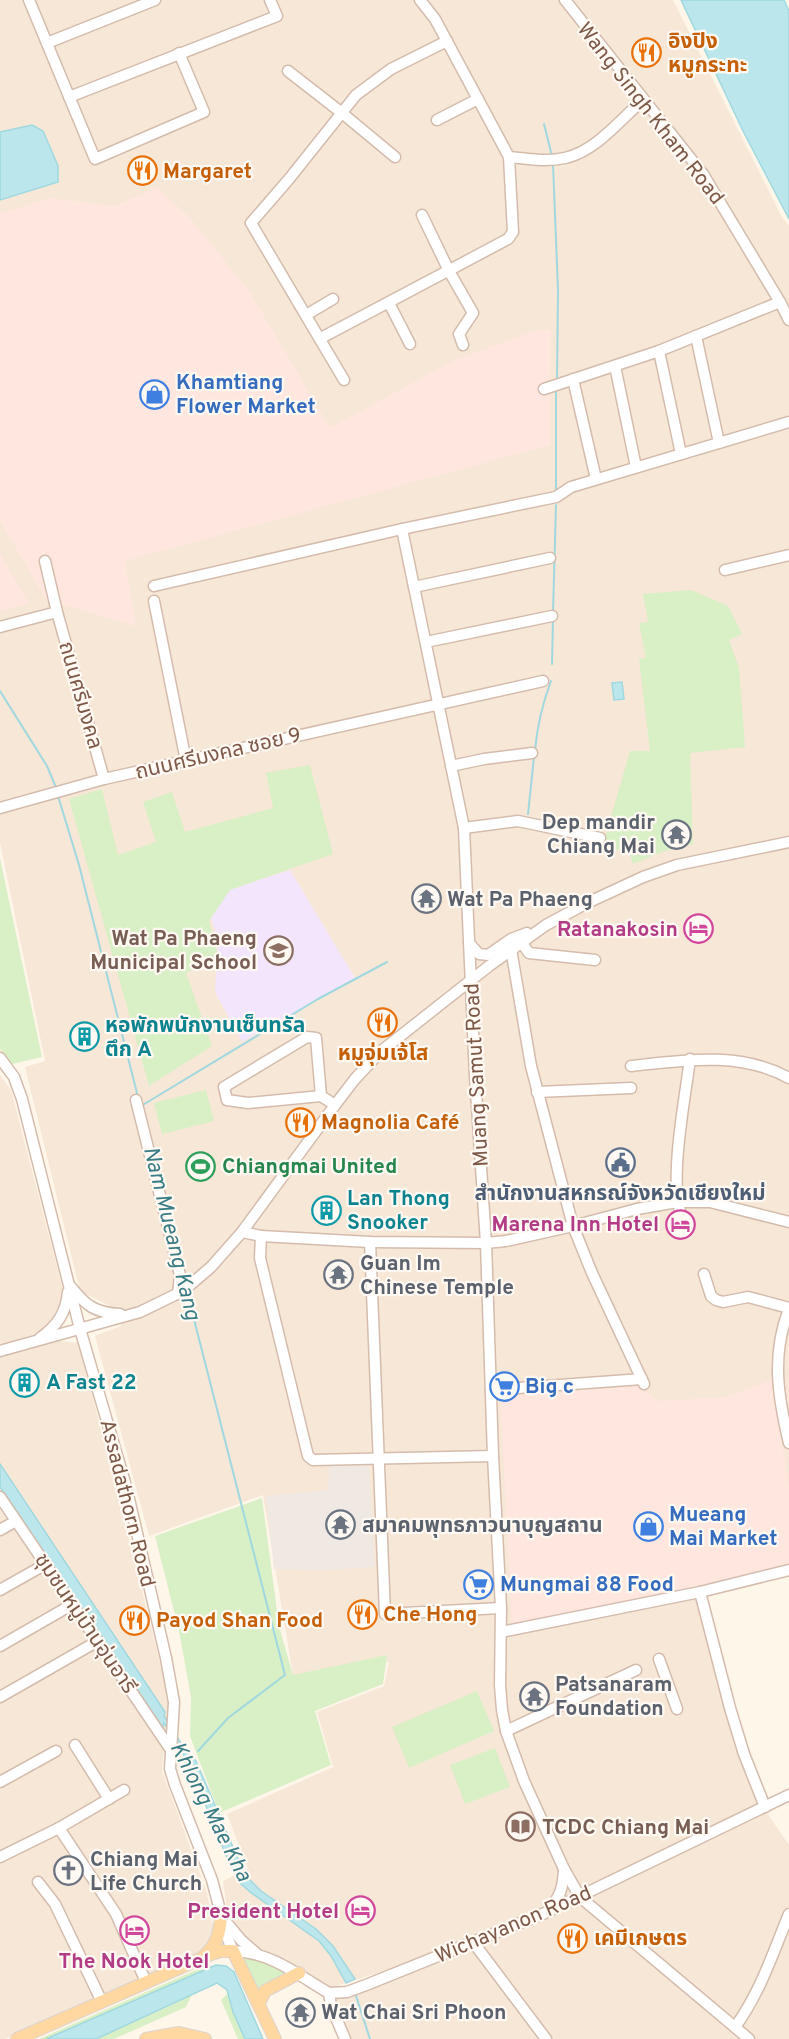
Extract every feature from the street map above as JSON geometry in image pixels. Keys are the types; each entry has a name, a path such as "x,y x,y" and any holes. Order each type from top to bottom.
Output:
{"main road":[{"path":"200,1960 220,1932 221,1916"},
{"path":"17,2039 216,1952 233,1951 275,2039"},
{"path":"200,1960 224,1959 231,1961 243,1972"},
{"path":"259,2003 265,1991 299,1973"},
{"path":"147,2038 179,2032 205,2039"}],"street":[{"path":"28,0 95,159 204,112 179,52"},
{"path":"47,43 155,0"},
{"path":"69,97 179,52 277,16 270,0"},
{"path":"321,338 502,243 513,232 509,157 435,19 420,0"},
{"name":"Wang Singh Kham Road","path":"565,0 703,174 789,320"},
{"path":"344,380 321,338 250,223 289,179 356,95 382,75 447,41"},
{"path":"288,71 395,157"},
{"path":"437,120 478,99"},
{"path":"509,157 546,160 566,158 580,153 596,142 643,100"},
{"path":"422,215 449,271 473,313 459,334 463,345"},
{"path":"306,315 333,299"},
{"path":"544,389 659,351 780,302"},
{"path":"389,303 410,344"},
{"path":"696,336 719,442"},
{"path":"659,351 681,454"},
{"path":"615,366 636,467"},
{"path":"573,380 596,479"},
{"path":"154,586 402,529 556,497 571,487 789,422"},
{"name":"Muang Samut Road","path":"402,529 464,828 474,1065 486,1243 501,1608 500,1685 506,1731 524,1781 564,1869 580,1897 746,2038"},
{"path":"724,570 789,555"},
{"path":"414,587 550,558"},
{"name":"ถนนศรีมงคล","path":"45,561 104,779"},
{"path":"154,601 186,761"},
{"path":"0,627 57,612"},
{"path":"426,642 552,616"},
{"name":"ถนนศรีมงคล ซอย 9","path":"0,808 104,779 543,681"},
{"path":"451,766 532,753"},
{"path":"464,828 518,821 600,838"},
{"path":"0,1351 136,1314 181,1293 208,1269 242,1232 335,1105 380,1053 521,942 587,903 643,877 677,865 789,842"},
{"path":"469,943 479,954 488,955 511,939 546,926"},
{"path":"521,942 529,953 595,960"},
{"path":"491,1390 643,1382 573,1226 537,1092 511,949"},
{"path":"321,1096 316,1038 307,1037 224,1087 227,1100 248,1103 321,1096 335,1105"},
{"name":"Assadathorn Road","path":"0,1058 19,1088 80,1329 128,1495 174,1702 170,1768 212,1880 233,1951"},
{"path":"632,1066 713,1058 755,1064 789,1078"},
{"path":"681,1215 677,1202 679,1148 690,1059"},
{"path":"537,1092 631,1088"},
{"path":"136,1100 180,1275 181,1293"},
{"path":"242,1232 261,1236 370,1242 486,1243 506,1241 637,1209 677,1202 710,1202 789,1222"},
{"path":"261,1236 260,1258 308,1456 313,1460 493,1456"},
{"path":"370,1242 385,1614 501,1608"},
{"path":"704,1274 711,1296 716,1300 723,1302 748,1297 789,1309 778,1345 776,1373 789,1443"},
{"path":"69,1285 86,1303 100,1312 136,1314"},
{"path":"34,1341 63,1316 69,1285"},
{"name":"ชุมชนหมู่บ้านอุ่นอารี","path":"0,1497 172,1745"},
{"path":"0,1530 16,1521"},
{"path":"0,1590 46,1564"},
{"path":"501,1632 700,1592 789,1570"},
{"path":"700,1592 730,1708 744,1754 765,1807"},
{"path":"0,1646 73,1604"},
{"path":"0,1697 98,1641"},
{"path":"658,1659 677,1709"},
{"path":"506,1731 636,1670"},
{"path":"75,1745 109,1799"},
{"path":"0,1782 56,1751"},
{"path":"0,1857 59,1828 124,1790"},
{"name":"Wichayanon Road","path":"329,1994 347,1992 366,1985 545,1913 789,1795"},
{"path":"59,1828 116,1914 146,1982"},
{"path":"545,1913 558,1899 562,1890 564,1869"},
{"path":"570,1881 583,1887 596,1889"},
{"path":"38,1882 55,1904 102,2002"},
{"path":"735,2027 764,1977 789,1914"},
{"path":"221,1916 241,1940 258,1955"},
{"path":"473,1942 546,2039"},
{"path":"233,1951 258,1955 278,1962 299,1973 329,1994 345,2039"}],"shaded area":[{"path":"0,0 673,0 782,217 789,226 789,1568 698,1589 760,1805 528,1917 424,1958 330,1988 309,1972 259,1949 228,1918 223,1881 248,1869 227,1814 333,1767 317,1712 384,1686 389,1662 294,1681 263,1495 149,1536 95,1336 121,1326 116,1309 80,1291 25,1067 45,1061 0,843"},
{"name":"Khamtiang Flower Market","path":"158,187 192,220 250,292 330,428 454,360 534,331 551,329 550,445 125,561 136,626 46,600 0,521 0,213 51,198 114,206"},
{"path":"0,554 29,603 0,612"},
{"name":"Wat Pa Phaeng Municipal School","path":"290,870 355,978 242,1042 215,992 218,939 204,897"},
{"path":"0,1075 11,1090 64,1294 54,1315 61,1341 79,1343 169,1697 162,1771 207,1893 214,1931 210,1944 197,1955 5,2039 0,2039"},
{"name":"Mueang Mai Market","path":"772,1380 789,1486 789,1566 512,1626 500,1396 632,1383 659,1401 725,1397"},
{"path":"369,1464 375,1567 325,1570 274,1569 266,1496 328,1490 329,1466"},
{"path":"765,1810 789,1845 789,2039 347,2039 333,1997 348,1995"}],"green space":[{"path":"691,590 728,606 742,634 729,640 739,668 745,747 690,753 693,844 664,851 633,864 630,854 603,845 630,751 650,751 639,659 646,658 639,623 648,622 643,594"},
{"path":"310,765 333,854 230,890 209,921 218,956 186,973 212,1046 149,1086 69,799 102,789 118,855 156,842 143,802 172,792 185,832 273,808 266,773"},
{"path":"0,858 42,1057 12,1064 0,1049"},
{"path":"206,1090 214,1121 162,1134 154,1103"},
{"path":"262,1498 279,1626 293,1675 387,1655 383,1684 315,1711 331,1765 219,1813 190,1736 191,1697 179,1631 155,1536"},
{"path":"477,1691 494,1731 409,1768 392,1727"},
{"path":"495,1748 510,1787 465,1804 450,1765"},
{"path":"241,1954 294,1973 260,1994"},
{"path":"216,1965 46,2039 39,2039 203,1967"},
{"path":"192,1994 186,2007 114,2039 96,2039 172,2005"},
{"path":"227,1994 245,2039 238,2039 221,2000"}],"water":[{"path":"681,0 784,0 789,11 789,219 744,133"},
{"path":"32,125 43,131 58,166 58,182 0,200 0,132"},
{"path":"622,682 624,699 614,700 612,683"},
{"path":"0,1464 165,1712 164,1716 184,1748 196,1761 245,1875 261,1891 316,1929 333,1946 355,1979 346,1983 331,1956 319,1941 239,1882 193,1774 183,1761 184,1755 164,1723 163,1728 0,1487"},
{"path":"216,1965 226,1966 234,1972 263,2039 245,2039 233,2012 227,1990 217,1983 96,2039 46,2039"}],"waterway":[{"path":"544,124 552,156"},
{"path":"553,164 558,290 557,380"},
{"path":"556,390 556,489"},
{"path":"553,613 556,505"},
{"path":"552,664 553,618"},
{"path":"535,751 540,716 551,681"},
{"name":"Nam Mueang Kang","path":"0,691 47,766 57,790"},
{"path":"528,814 534,757"},
{"name":"Nam Mueang Kang","path":"58,796 79,865 138,1097"},
{"path":"141,1106 318,999 387,962"},
{"name":"Nam Mueang Kang","path":"187,1292 285,1675 228,1718 198,1751"},
{"name":"Khlong Mae Kha","path":"355,1993 370,2039"}],"place":[{"name":"อิงปิง หมูกระทะ","path":"647,53"},
{"name":"Margaret","path":"142,171"},
{"name":"Khamtiang Flower Market","path":"155,394"},
{"name":"Dep mandir Chiang Mai","path":"676,834"},
{"name":"Wat Pa Phaeng","path":"426,899"},
{"name":"Ratanakosin","path":"699,929"},
{"name":"Wat Pa Phaeng Municipal School","path":"278,950"},
{"name":"หมูจุ่มเจ้โส","path":"383,1022"},
{"name":"หอพักพนักงานเซ็นทรัล ตึก A","path":"84,1037"},
{"name":"Magnolia Café","path":"300,1122"},
{"name":"สำนักงานสหกรณ์จังหวัดเชียงใหม่","path":"620,1162"},
{"name":"Chiangmai United","path":"201,1166"},
{"name":"Lan Thong Snooker","path":"326,1210"},
{"name":"Marena Inn Hotel","path":"680,1224"},
{"name":"Guan Im Chinese Temple","path":"339,1275"},
{"name":"A Fast 22","path":"25,1382"},
{"name":"Big c","path":"504,1386"},
{"name":"สมาคมพุทธภาวนาบุญสถาน","path":"341,1525"},
{"name":"Mueang Mai Market","path":"648,1526"},
{"name":"Mungmai 88 Food","path":"479,1584"},
{"name":"Che Hong","path":"362,1614"},
{"name":"Payod Shan Food","path":"135,1620"},
{"name":"Patsanaram Foundation","path":"534,1696"},
{"name":"TCDC Chiang Mai","path":"521,1827"},
{"name":"Chiang Mai Life Church","path":"69,1871"},
{"name":"President Hotel","path":"360,1911"},
{"name":"The Nook Hotel","path":"134,1930"},
{"name":"เคมีเกษตร","path":"573,1938"},
{"name":"Wat Chai Sri Phoon","path":"300,2012"}]}
